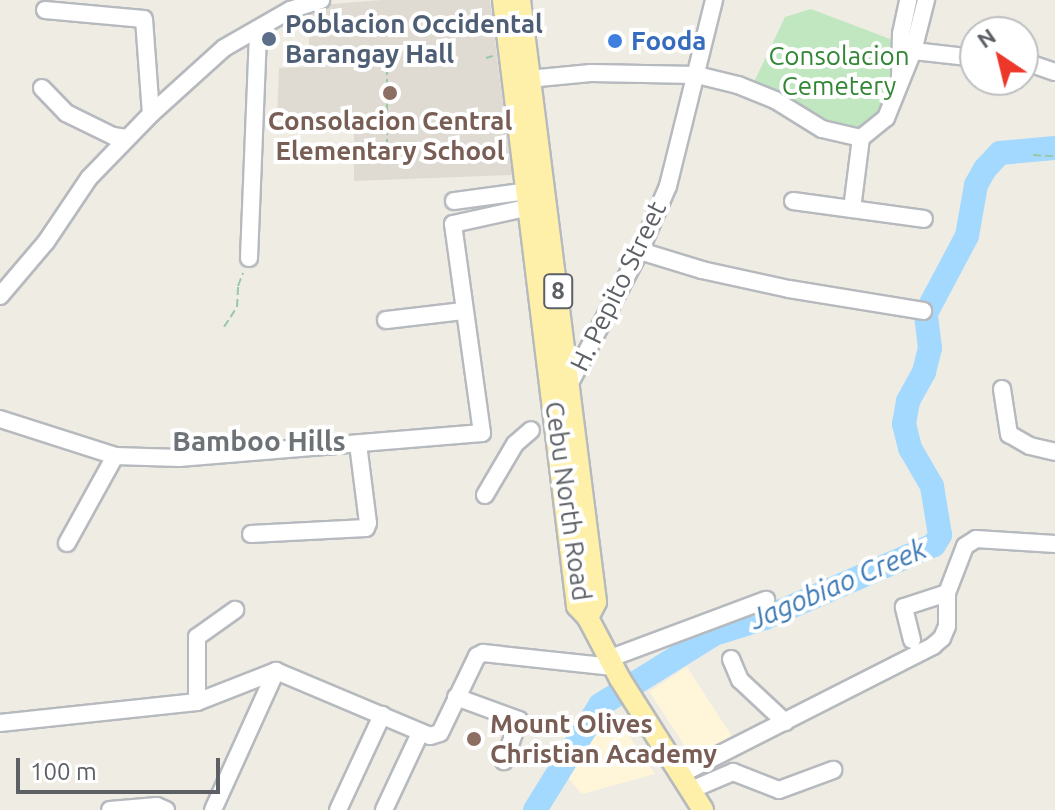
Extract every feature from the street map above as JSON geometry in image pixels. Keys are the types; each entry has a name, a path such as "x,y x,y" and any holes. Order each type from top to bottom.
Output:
{"main road":[{"name":"Cebu North Road","path":"503,0 523,79 569,385 596,602 588,618 577,606 529,199 523,79 520,0"},
{"name":"8","path":"588,618 618,676 703,810"}],"street":[{"path":"0,296 46,242 89,178 151,114 224,48 290,10 321,0"},
{"name":"H. Pepito Street","path":"569,385 640,251 668,186 714,0"},
{"path":"852,209 861,138 886,118 901,83 908,0"},
{"path":"906,51 926,0"},
{"path":"45,10 144,19 151,114"},
{"path":"249,258 258,29"},
{"path":"906,51 959,56"},
{"path":"523,79 591,73 697,75 738,85 775,100 822,129 861,138"},
{"path":"42,88 66,113 113,136 127,138"},
{"path":"454,201 529,199"},
{"path":"0,419 115,456 179,458 482,433 453,224 529,199"},
{"path":"793,201 924,219"},
{"path":"640,251 702,270 789,289 923,311"},
{"path":"386,320 463,311"},
{"path":"1002,389 1009,434 1030,446 1055,452"},
{"path":"485,495 515,444 531,430"},
{"path":"251,534 366,528 368,523 358,444"},
{"path":"67,543 115,456"},
{"path":"686,782 785,722 933,646 942,638 947,626 947,593 958,556 965,546 976,539 1055,544"},
{"path":"912,640 904,607 947,593"},
{"path":"0,723 197,702 276,671 430,736 440,733 477,656 483,653 618,676 766,600"},
{"path":"197,702 197,637 235,610"},
{"path":"731,659 740,680 785,722"},
{"path":"213,810 276,671"},
{"path":"456,697 519,720 504,761"},
{"path":"338,810 382,715"},
{"path":"384,810 420,733"},
{"path":"686,782 733,772 779,790 833,770"},
{"path":"110,810 157,806 166,810"}],"path":[{"path":"387,55 387,146 482,146"},
{"path":"1033,155 1055,156"},
{"path":"224,327 237,307 238,286 249,258"}],"shaded area":[{"name":"Consolacion Central Elementary School","path":"382,0 490,0 512,175 354,181 354,118 277,117 279,68 309,67 309,11 319,5"},
{"path":"687,667 732,736 694,760 649,692"},
{"path":"614,714 655,774 582,794 561,770 598,725"}],"green space":[{"name":"Consolacion Cemetery","path":"811,9 890,39 892,69 887,100 877,118 861,132 846,129 753,84 785,17"}],"waterway":[{"name":"Jagobiao Creek","path":"535,810 600,705 714,634 765,618 934,545 940,535 932,486 910,448 904,424 908,401 924,372 930,348 926,313 967,236 976,185 985,169 1000,153 1055,148"}],"place":[{"name":"Poblacion Occidental Barangay Hall","path":"269,39"},
{"name":"Fooda","path":"615,41"},
{"name":"Consolacion Central Elementary School","path":"390,93"},
{"name":"Mount Olives Christian Academy","path":"474,739"}],"district":[{"name":"Bamboo Hills","path":"259,441"}]}
